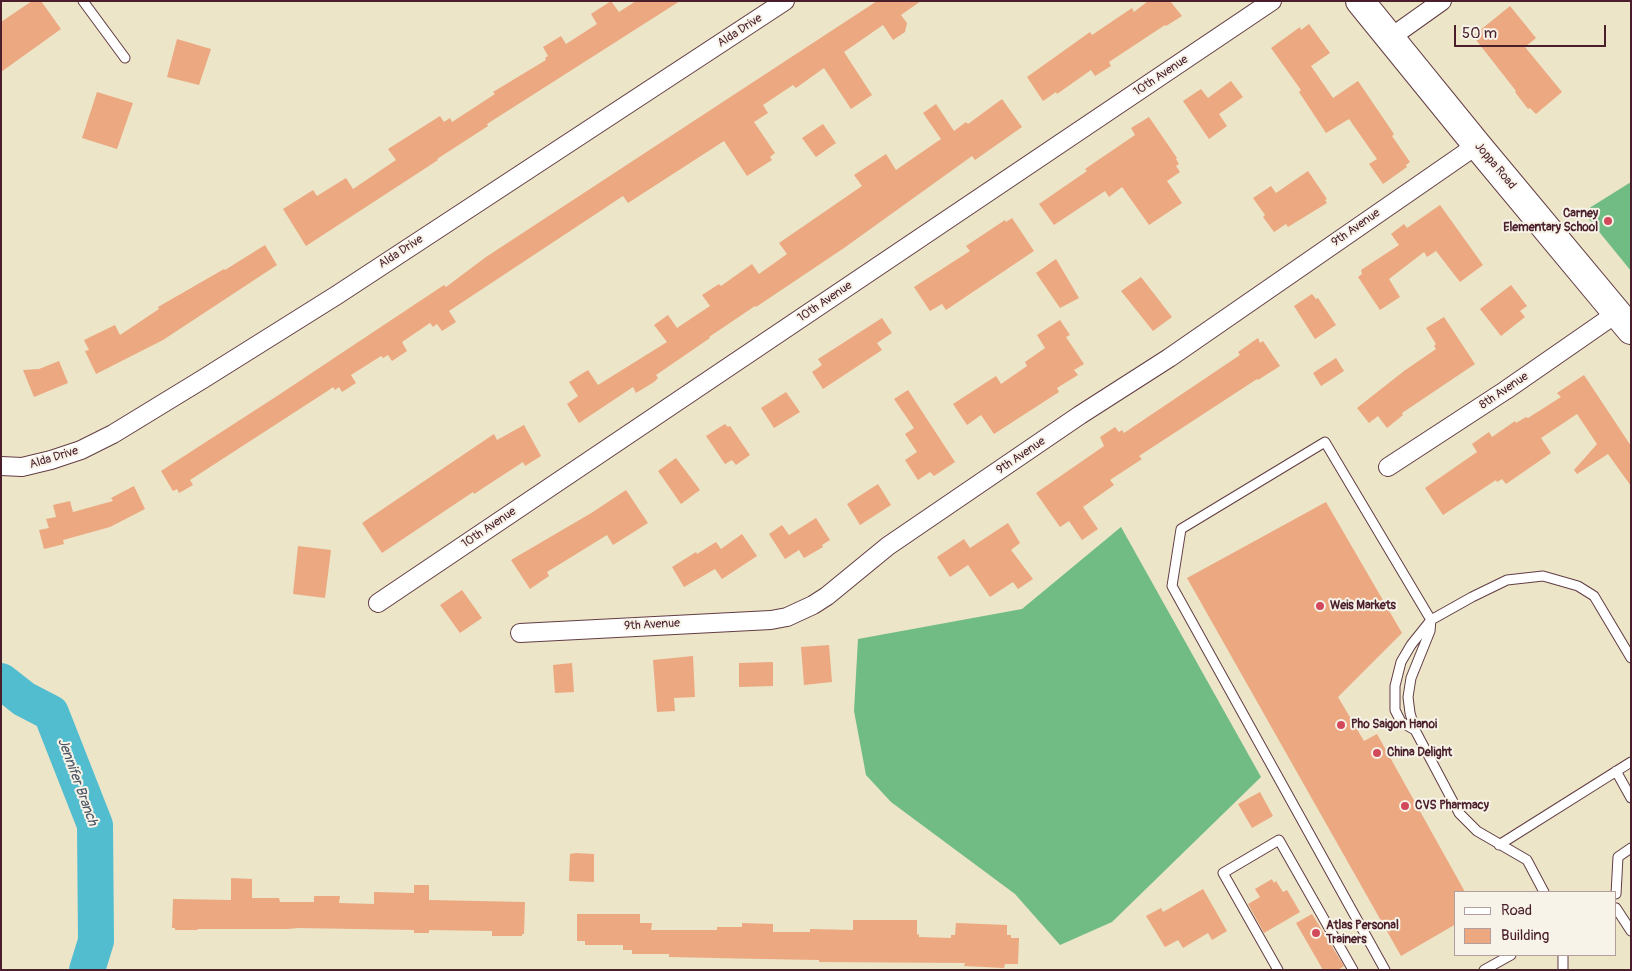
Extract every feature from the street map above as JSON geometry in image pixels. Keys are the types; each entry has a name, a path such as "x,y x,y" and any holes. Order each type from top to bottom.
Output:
{"main road":[{"name":"Joppa Road","path":"1360,1 1624,322"}],"street":[{"name":"Alda Drive","path":"1,466 22,468 51,460 81,450 113,434 337,295 785,1"},
{"name":"10th Avenue","path":"378,603 1272,1"},
{"path":"1390,38 1442,1"},
{"name":"9th Avenue","path":"520,633 771,620 787,617 807,608 827,596 888,546 1080,415 1168,358 1477,145"},
{"name":"8th Avenue","path":"1388,467 1506,390 1624,322"}],"lane":[{"path":"83,1 125,58"},
{"path":"1385,970 1172,586 1181,528 1325,442 1431,620 1430,631 1411,678 1408,697 1415,730 1459,813 1477,831 1527,860 1543,891"},
{"path":"1415,730 1400,722 1395,710 1395,686 1401,662 1411,645 1431,620 1507,580 1543,576 1578,586 1594,596 1631,658"},
{"path":"1499,845 1631,762"},
{"path":"1616,771 1631,798"},
{"path":"1278,970 1223,872 1279,840 1353,970"},
{"path":"1616,891 1618,857 1631,848"},
{"path":"1617,910 1631,931"},
{"path":"1484,970 1509,956"},
{"path":"1563,956 1564,970"}],"green space":[{"path":"1631,182 1631,271 1583,212"},
{"path":"1121,527 1261,777 1112,922 1060,945 1015,894 891,802 866,775 854,711 858,639 1022,609"}],"building":[{"path":"32,1 41,1 61,29 1,72 1,22"},
{"path":"611,1 619,12 636,1 680,1 487,124 488,126 438,160 306,246 283,209 313,190 317,196 346,178 353,189 396,160 388,149 440,116 444,122 450,118 452,122 495,94 493,92 546,60 545,58 548,56 543,47 561,36 566,44 597,24 591,14"},
{"path":"877,1 921,1 901,15 907,23 905,32 893,40 883,25 844,52 872,95 851,109 824,68 796,88 793,85 763,105 768,113 754,122 775,153 770,157 772,160 747,176 724,141 628,203 623,196 449,311 456,322 442,331 437,324 433,327 430,323 402,342 407,351 392,361 388,355 383,358 381,356 351,375 356,383 342,392 339,387 335,390 333,387 190,480 193,485 179,493 177,489 173,491 161,471 444,285 446,287 486,257"},
{"path":"1148,1 1170,1 1182,16 1109,62 1111,66 1095,76 1091,70 1057,94 1056,92 1043,101 1027,77 1090,32 1092,35 1132,8 1134,12"},
{"path":"1510,6 1536,38 1525,47 1562,92 1536,114 1530,108 1528,109 1473,36"},
{"path":"1309,24 1330,53 1311,66 1333,98 1358,81 1394,134 1392,136 1410,162 1406,165 1407,167 1383,184 1369,164 1377,159 1349,119 1326,133 1299,92 1301,90 1271,48 1300,27 1301,30"},
{"path":"177,39 211,49 199,85 167,77"},
{"path":"1231,81 1243,97 1219,114 1227,126 1209,139 1183,101 1201,89 1208,98"},
{"path":"97,92 133,103 117,149 82,138"},
{"path":"1002,99 1022,127 975,160 972,156 844,248 709,337 656,375 658,378 654,382 636,393 633,387 579,423 567,404 578,396 569,382 588,370 598,385 667,342 654,325 668,315 677,328 710,306 702,295 719,284 721,286 752,264 759,274 787,254 779,243 862,186 854,175 886,154 896,170 941,139 923,113 936,104 954,131 966,122 968,124"},
{"path":"1149,117 1177,158 1179,164 1176,166 1180,172 1167,181 1182,203 1149,225 1122,187 1109,197 1105,191 1054,225 1039,204 1087,171 1085,169 1135,135 1131,128"},
{"path":"823,124 836,143 816,157 802,138"},
{"path":"1308,171 1327,199 1325,200 1327,203 1288,227 1286,224 1274,232 1253,198 1271,186 1276,193"},
{"path":"1440,205 1483,265 1460,282 1436,251 1427,257 1424,252 1389,279 1400,297 1380,310 1358,277 1362,274 1361,270 1399,245 1391,234 1404,224 1407,228"},
{"path":"1012,218 1034,251 946,310 942,304 930,311 914,287 970,251 966,246 1005,220 1006,222"},
{"path":"265,245 277,265 163,340 96,374 85,351 89,350 84,340 115,325 120,335 159,309 158,307 225,270"},
{"path":"1056,259 1079,298 1060,308 1036,273"},
{"path":"1141,277 1172,317 1153,331 1121,291"},
{"path":"1511,285 1527,306 1520,311 1525,317 1501,336 1480,309"},
{"path":"1312,294 1316,299 1318,298 1336,325 1315,339 1294,306"},
{"path":"1444,317 1475,364 1402,413 1403,415 1387,428 1378,416 1369,423 1357,408 1404,371 1436,349 1434,346 1436,344 1426,328"},
{"path":"882,318 892,333 877,343 882,350 823,389 812,372 822,365 818,359"},
{"path":"1060,320 1070,335 1066,337 1084,364 1074,370 1078,375 1057,388 1059,392 994,434 981,415 967,425 953,404 996,376 1001,384 1027,366 1025,362 1045,348 1037,335"},
{"path":"1258,338 1260,343 1263,341 1280,366 1139,456 1142,459 1110,480 1114,485 1083,507 1098,529 1082,540 1069,521 1060,527 1036,493 1104,446 1100,437 1115,427 1119,432 1122,430 1124,433 1240,355 1238,352"},
{"path":"1336,358 1344,371 1321,386 1313,373"},
{"path":"59,361 68,383 34,397 23,370 39,369"},
{"path":"1584,375 1631,446 1631,486 1608,454 1577,474 1574,470 1597,444 1577,414 1541,438 1551,453 1506,484 1502,479 1497,482 1496,480 1443,515 1425,488 1477,452 1472,444 1489,432 1492,437 1515,421 1516,423 1526,417 1528,418 1561,397 1557,393"},
{"path":"908,390 955,462 934,476 930,472 918,480 905,460 917,452 905,434 914,428 894,399"},
{"path":"786,392 800,412 774,428 761,408"},
{"path":"725,424 728,427 730,426 750,455 736,465 732,460 725,464 706,436"},
{"path":"524,425 541,456 525,466 523,462 474,494 473,492 382,553 362,523 494,434 497,440"},
{"path":"676,458 700,490 681,504 658,471"},
{"path":"878,484 891,505 860,525 847,504"},
{"path":"134,486 145,509 110,527 63,540 64,544 44,549 39,530 49,528 46,519 56,517 53,505 70,501 73,512 113,501 111,498"},
{"path":"626,490 648,523 613,545 607,535 547,572 549,576 530,589 511,560 593,512"},
{"path":"1326,502 1402,633 1338,697 1364,741 1377,734 1464,891 1454,891 1454,925 1401,956 1187,578"},
{"path":"816,518 830,540 822,545 823,547 804,558 799,550 785,559 769,534 782,525 789,535"},
{"path":"1008,523 1020,543 1011,550 1033,579 1018,589 1013,582 990,597 968,565 950,577 937,557 964,539 970,548"},
{"path":"742,534 757,556 722,579 715,569 684,587 672,567 716,542 721,549"},
{"path":"298,546 331,550 325,598 293,594"},
{"path":"462,590 482,618 460,633 440,605"},
{"path":"829,645 832,682 804,685 801,647"},
{"path":"693,656 695,697 674,698 675,711 657,712 653,660"},
{"path":"773,662 773,686 739,687 739,663"},
{"path":"572,663 574,692 555,693 553,665"},
{"path":"1260,792 1273,816 1252,828 1238,804"},
{"path":"570,854 594,854 594,882 569,881"},
{"path":"231,878 252,879 252,898 279,898 280,902 314,902 314,896 340,896 339,903 374,904 374,892 414,893 414,885 429,885 429,900 525,902 524,934 522,936 492,936 492,931 429,930 429,933 414,933 414,930 298,928 175,930 175,928 172,928 173,899 231,900"},
{"path":"1272,879 1274,883 1276,881 1283,892 1287,890 1300,912 1264,933 1248,904 1260,897 1255,889"},
{"path":"1203,889 1227,931 1212,940 1208,933 1183,948 1178,940 1165,947 1146,916 1161,908 1163,912"},
{"path":"577,914 640,914 640,923 652,923 651,930 717,930 717,927 742,927 742,923 773,924 773,932 810,932 810,929 853,930 853,920 917,920 917,935 919,934 919,937 951,938 951,935 955,935 956,923 1007,925 1007,935 1011,935 1011,938 1019,938 1018,964 1005,964 1004,968 964,966 965,963 819,962 819,960 669,957 669,954 632,954 632,950 623,950 623,945 585,945 585,941 577,941"},
{"path":"1312,914 1344,966 1338,970 1323,970 1296,923"}],"waterway":[{"name":"Jennifer Branch","path":"1,681 24,699 51,713 95,825 96,941 87,970"}],"place":[{"name":"Carney Elementary School","path":"1608,221"},
{"name":"Weis Markets","path":"1320,606"},
{"name":"Pho Saigon Hanoi","path":"1341,725"},
{"name":"China Delight","path":"1377,753"},
{"name":"CVS Pharmacy","path":"1405,806"},
{"name":"Atlas Personal Trainers","path":"1316,933"}]}
